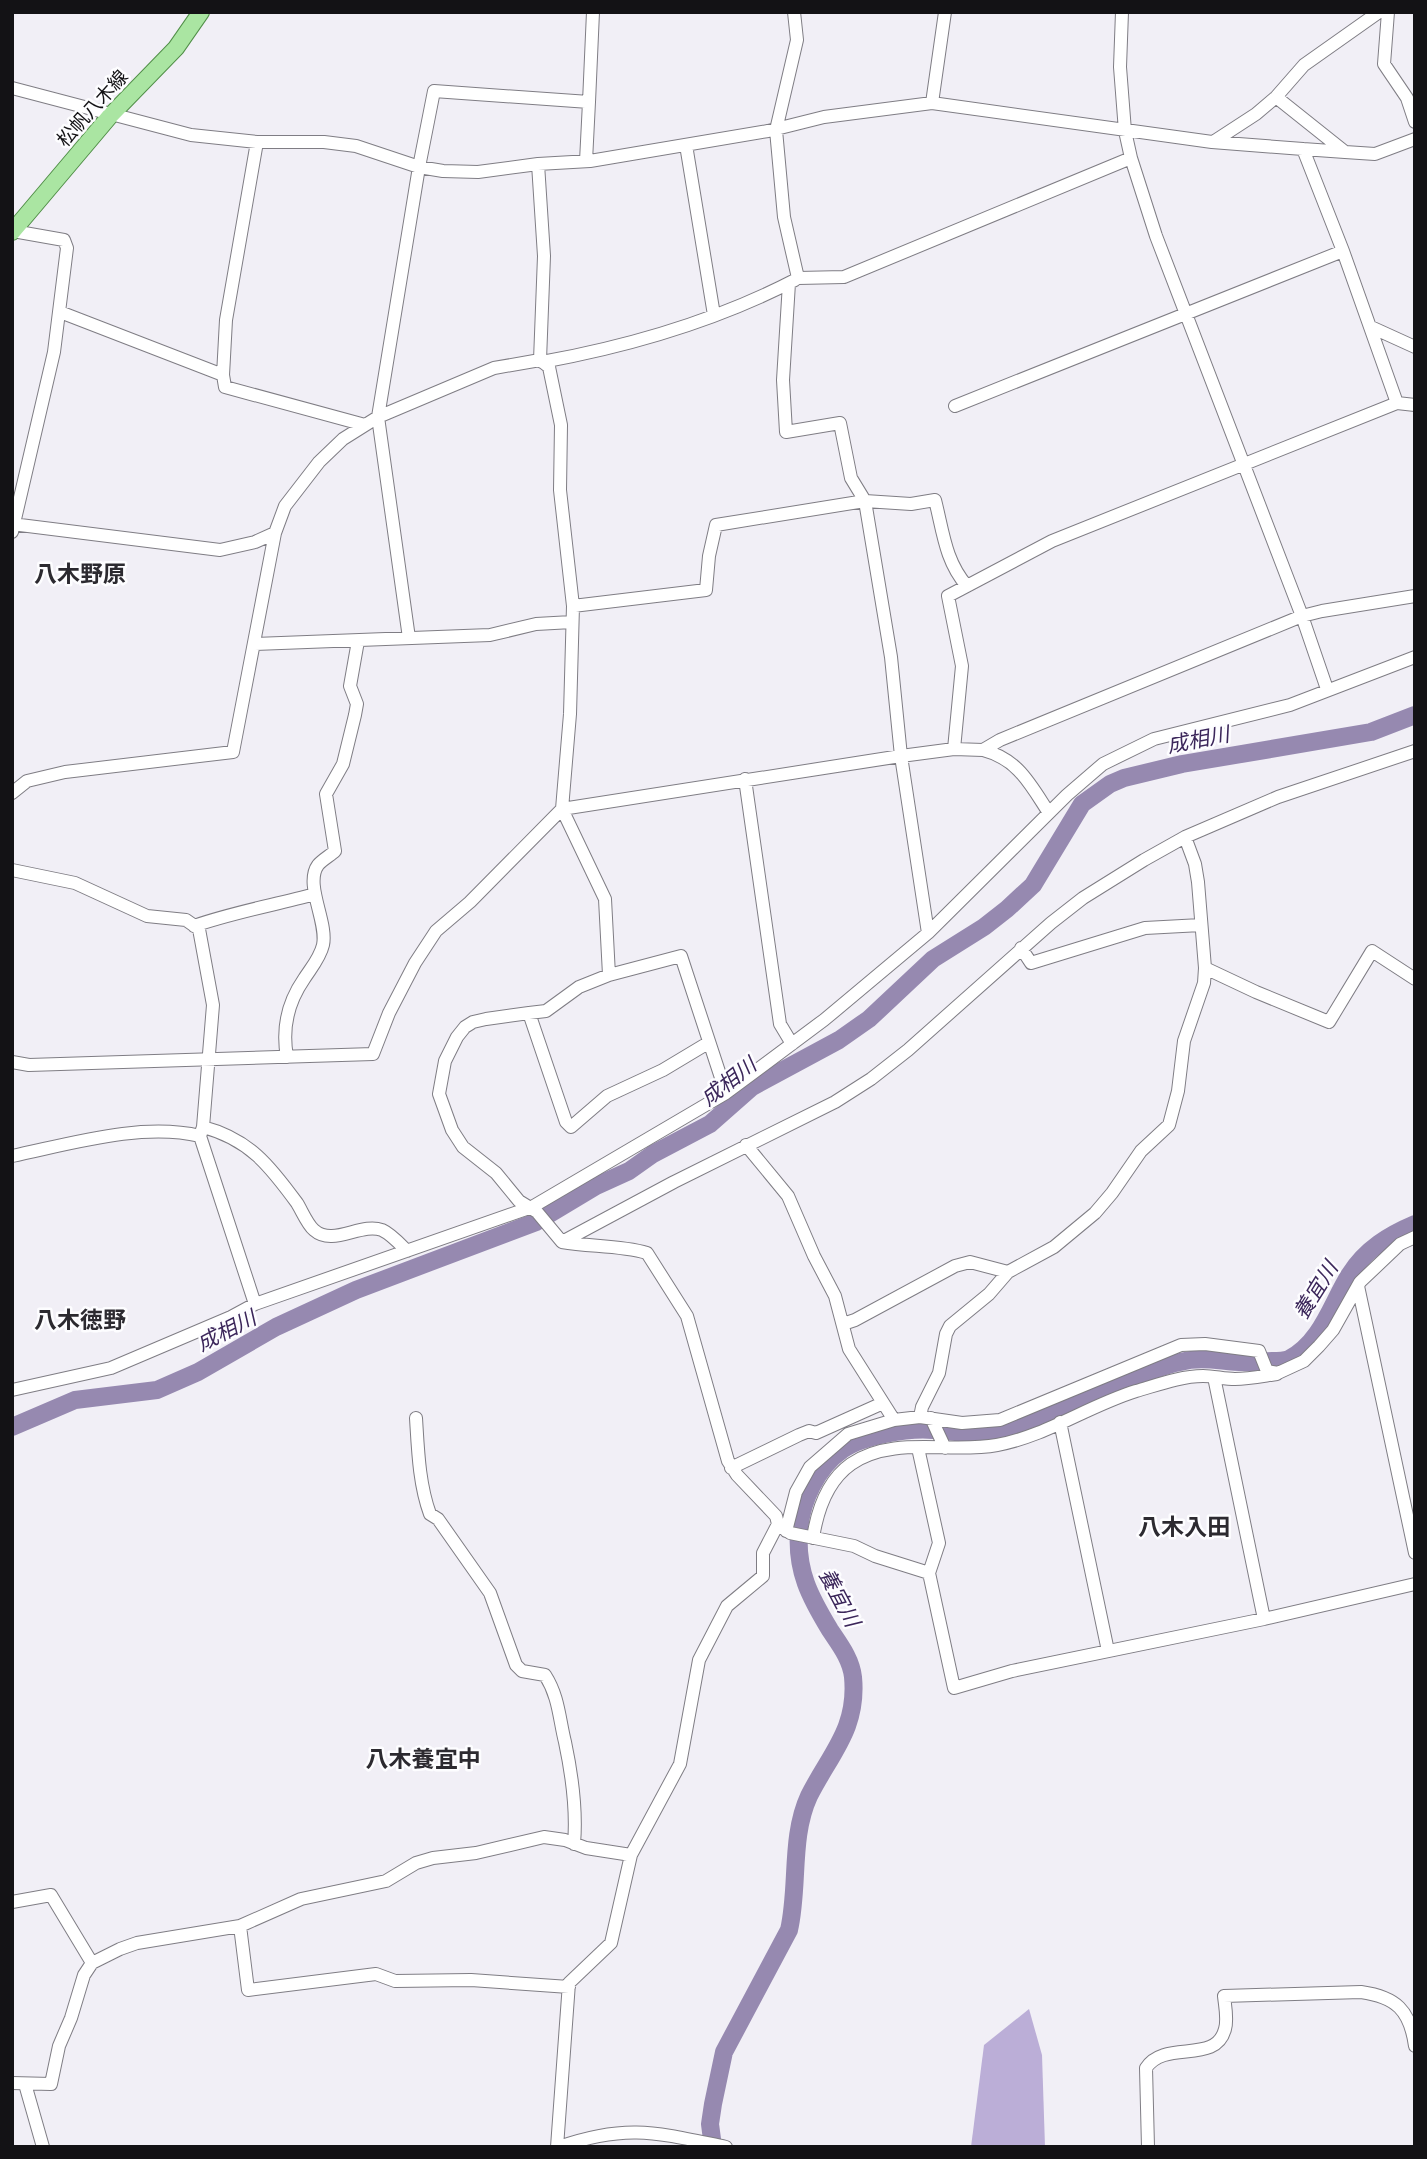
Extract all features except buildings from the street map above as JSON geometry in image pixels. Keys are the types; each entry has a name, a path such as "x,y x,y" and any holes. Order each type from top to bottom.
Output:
{"main road":[{"name":"松帆八木線","path":"13,231 110,116 176,48 201,12"}],"street":[{"path":"586,161 593,12"},
{"path":"794,12 797,40 776,130 793,280 783,380 786,432 840,423 851,478 865,501 891,657 901,755 928,933"},
{"path":"932,103 945,12"},
{"path":"1122,12 1120,67 1125,131 1131,158 1156,236 1302,616 1327,689"},
{"path":"1212,142 1256,114 1276,97 1304,65 1378,12"},
{"path":"1388,12 1384,64 1407,98 1415,122"},
{"path":"12,88 110,116 191,135 257,142 324,142 356,146 443,172 478,172 586,161 776,130 824,117 932,103 1212,142 1303,149 1375,154 1415,139"},
{"path":"409,639 378,416 434,92 589,102"},
{"path":"1276,97 1345,152"},
{"path":"257,142 226,320 223,375 225,387 365,425"},
{"path":"686,145 714,315"},
{"path":"1303,149 1343,251 1397,403"},
{"path":"12,793 27,781 65,772 233,752 275,533 285,506 319,462 344,439 378,416 494,368 630,343 714,315 793,280 844,277 1131,158"},
{"path":"538,164 544,256 541,361"},
{"path":"13,231 64,240 67,248 54,352 13,527 220,551 275,533"},
{"path":"955,406 1343,251"},
{"path":"60,312 223,375"},
{"path":"1370,327 1415,346"},
{"path":"541,361 549,367 561,425 560,490 573,606 570,714 562,809 605,899 610,975"},
{"path":"954,749 962,666 948,596 1052,541 1397,403 1415,405"},
{"path":"573,606 706,590 709,556 716,525 865,501 911,504 935,500 948,557 967,586"},
{"path":"983,750 1000,740 1302,616 1415,596"},
{"path":"255,644 490,635 536,624 572,622"},
{"path":"287,1057 285,1034 290,1008 298,988 323,946 315,876 318,864 335,851 327,794 343,764 355,715 357,704 351,680 358,641"},
{"path":"12,1390 111,1368 231,1317 255,1304 534,1210 726,1093 824,1020 928,933 1049,813 1103,764 1154,739 1290,705 1415,657"},
{"path":"12,1062 29,1065 373,1054 389,1013 436,930 470,902 562,809 954,749 983,750 1009,760 1026,778 1049,813"},
{"path":"559,1239 835,1102 871,1079 908,1050 1021,948 1083,898 1144,860 1185,837 1278,797 1415,751"},
{"path":"745,779 780,1024 792,1044"},
{"path":"945,1448 922,1407 939,1373 950,1326 979,1303 1008,1272 1054,1247 1095,1213 1142,1151 1169,1125 1178,1091 1184,1041 1204,983 1205,968 1197,873 1185,837"},
{"path":"12,870 75,883 148,916 186,920 199,929 213,1005 202,1132 255,1304"},
{"path":"194,926 227,914 262,909 315,894"},
{"path":"1021,948 1031,962 1145,928 1201,925"},
{"path":"1205,968 1329,1022 1372,951 1415,979"},
{"path":"726,1093 681,956 610,975 579,987 546,1011 473,1022 457,1037 446,1061 439,1094 452,1130 463,1147 496,1172 519,1201 534,1210 559,1239 647,1253 687,1316 731,1468 776,1516 784,1529 854,1546 875,1556 929,1573"},
{"path":"529,1013 566,1122 571,1127 607,1096 663,1070 708,1043"},
{"path":"12,1156 131,1133 177,1131 230,1136 251,1149 273,1170 314,1231 330,1236 375,1228 384,1231 407,1251"},
{"path":"746,1145 788,1196 835,1296 849,1349 894,1420"},
{"path":"813,1538 820,1509 828,1492 849,1465 863,1457 891,1449 996,1446 1018,1440 1134,1392 1189,1377 1243,1379 1304,1362 1333,1330 1358,1286 1400,1244 1415,1237"},
{"path":"843,1324 955,1266 970,1262 1008,1272"},
{"path":"1358,1286 1415,1553"},
{"path":"725,2146 693,2143 656,2133 623,2132 588,2137 558,2147 569,1983 611,1943 631,1855 680,1764 699,1660 727,1606 763,1576 763,1553 784,1529 796,1492 810,1467 848,1434 894,1420 928,1419 962,1423 1000,1420 1181,1345 1205,1344 1259,1351 1272,1372"},
{"path":"1214,1377 1264,1619"},
{"path":"731,1468 799,1435 809,1431 816,1433 883,1404"},
{"path":"416,1418 420,1473 430,1514 438,1519 490,1593 516,1665 522,1671 545,1675 559,1703 570,1760 574,1844"},
{"path":"1060,1422 1108,1651"},
{"path":"918,1448 939,1544 929,1573 954,1688 1012,1671 1264,1619 1415,1584"},
{"path":"43,2147 18,2084 51,2084 59,2046 84,1975 92,1963 137,1943 240,1926 301,1899 386,1881 416,1863 433,1857 476,1853 544,1837 565,1840 586,1848 631,1855"},
{"path":"12,1902 51,1895 92,1963"},
{"path":"240,1926 248,1990 376,1974 395,1981 471,1980 569,1987"},
{"path":"1148,2147 1146,2068 1151,2060 1159,2055 1201,2050 1211,2047 1219,2040 1226,2022 1224,1996 1361,1992 1379,1994 1392,2000 1405,2013 1415,2046"}],"shaded area":[{"path":"1029,2009 1042,2055 1045,2147 971,2147 984,2045"}],"waterway":[{"name":"成相川","path":"12,1427 75,1400 157,1390 198,1372 276,1327 356,1290 536,1222 710,1124 752,1087 839,1040 869,1019 933,959 1007,909 1033,885 1082,804 1110,784 1182,764 1371,732 1415,715"},
{"name":"養宜川","path":"713,2147 710,2124 724,2052 789,1930 803,1812 809,1796 841,1740 851,1712 853,1677 850,1664 811,1595 800,1559 800,1520 818,1475 833,1457 862,1440 899,1431 984,1434 1004,1431 1174,1363 1197,1359 1236,1362 1289,1359 1300,1352 1318,1332 1350,1274 1363,1257 1387,1238 1415,1224"}],"district":[{"name":"八木野原","path":"80,573"},
{"name":"八木徳野","path":"80,1319"},
{"name":"八木入田","path":"1184,1526"},
{"name":"八木養宜中","path":"423,1758"}]}
